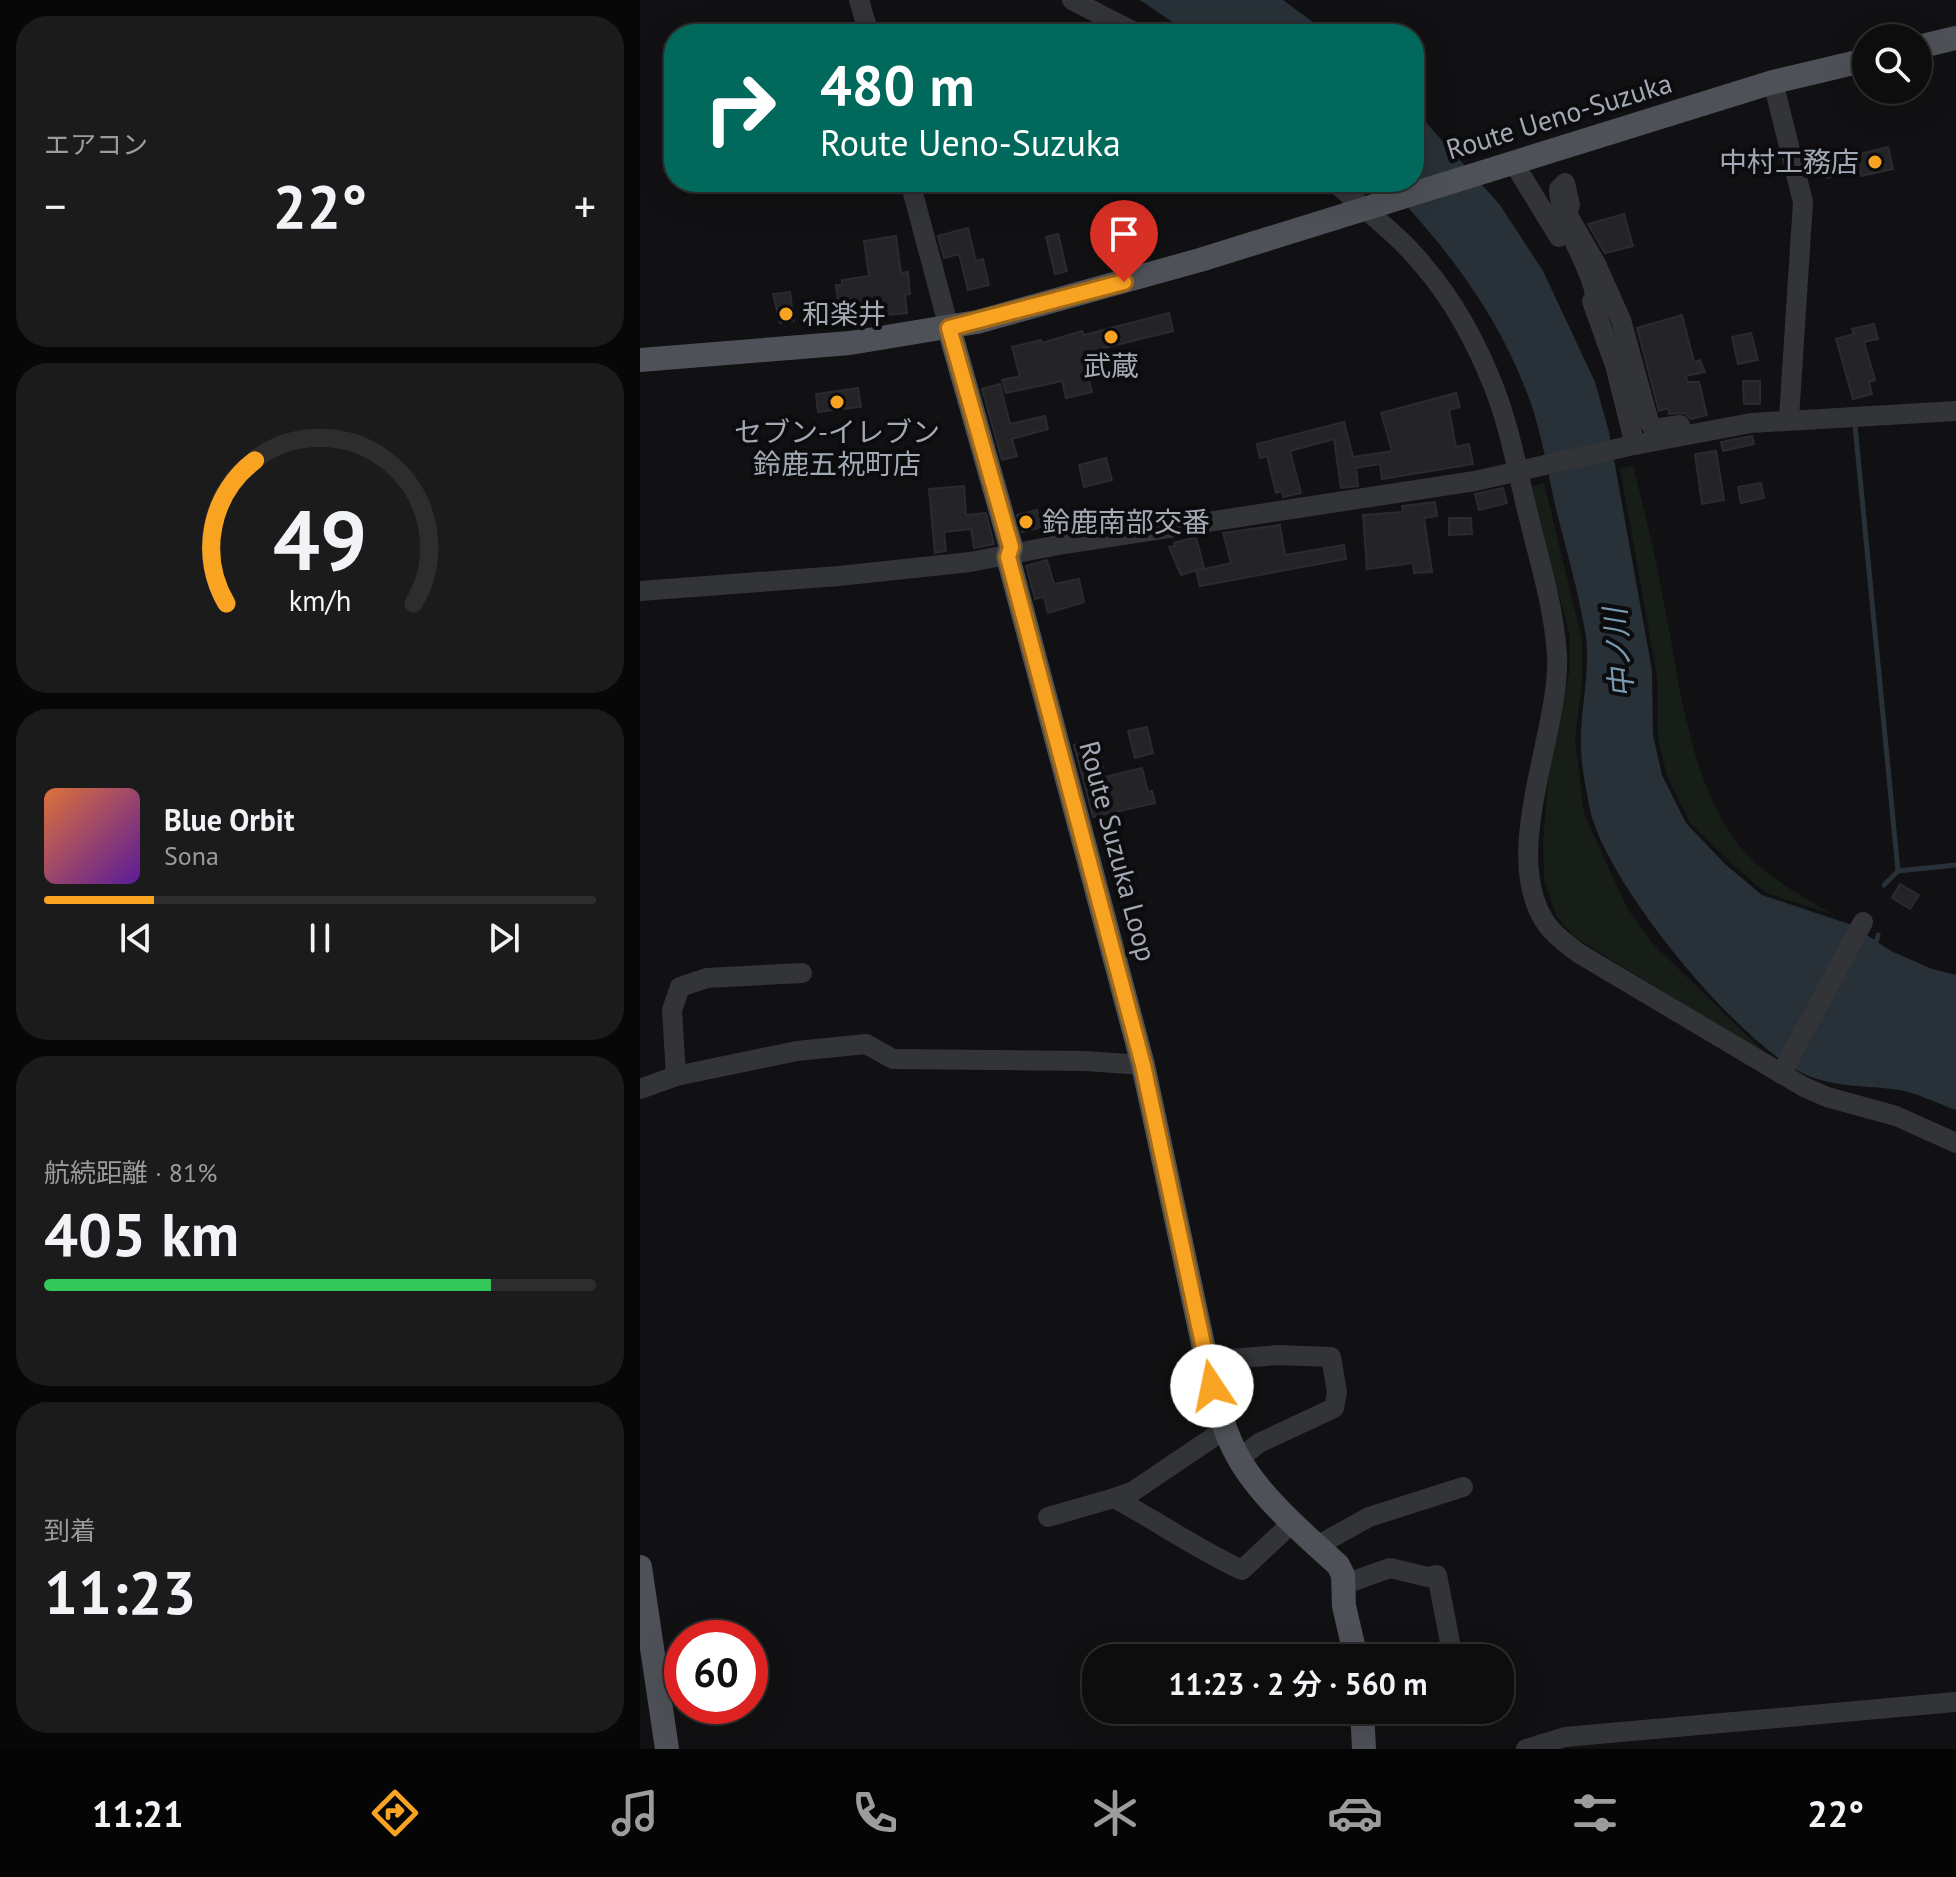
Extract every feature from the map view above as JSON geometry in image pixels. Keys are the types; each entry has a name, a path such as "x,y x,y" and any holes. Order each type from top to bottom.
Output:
{"main road":[{"path":"1932,44 1956,38"},
{"name":"Route Ueno-Suzuka","path":"1424,190 1773,82 1852,63"},
{"name":"Route Ueno-Suzuka","path":"949,328 1170,269 1416,192"},
{"path":"640,360 850,343 949,328"},
{"name":"Route Suzuka Loop","path":"949,328 1011,547 1008,557 1143,1065 1224,1430 1239,1459 1293,1522 1338,1565 1353,1644"},
{"path":"640,1567 667,1749"},
{"path":"1363,1724 1364,1749"}],"street":[{"path":"859,0 866,24"},
{"path":"1072,0 1119,24"},
{"path":"1773,82 1803,202 1789,413"},
{"path":"1513,162 1547,214 1596,310 1615,365 1632,445"},
{"path":"1596,310 1593,286 1560,210 1559,189 1565,183 1570,205 1567,214 1611,295 1625,333 1649,422 1654,429 1789,413 1956,411"},
{"path":"913,192 949,328"},
{"path":"1348,192 1368,207 1423,264 1472,338 1496,393 1519,467 1550,607 1557,655 1557,687 1529,840 1530,874 1538,908 1559,939 1580,954 1781,1074 1827,1097 1896,1116 1956,1143"},
{"path":"640,591 839,576 1008,557 1064,544 1367,498 1789,413"},
{"path":"1781,1074 1863,922"},
{"path":"676,1076 672,1010 680,987 707,978 802,973"},
{"path":"640,1089 676,1076 797,1051 866,1044 893,1059 1085,1061 1143,1065"},
{"path":"1207,1361 1277,1355 1331,1357 1337,1392 1334,1408 1259,1443 1239,1459"},
{"path":"1048,1517 1132,1492 1224,1430"},
{"path":"1317,1546 1369,1517 1463,1487"},
{"path":"1114,1498 1242,1570 1293,1522"},
{"path":"1342,1585 1390,1568 1428,1577 1437,1575 1450,1644"},
{"path":"1526,1749 1565,1737 1956,1702"}],"shaded area":[{"path":"1633,466 1687,723 1706,785 1735,840 1755,863 1779,882 1831,914 1766,893 1690,823 1667,776 1658,738 1657,676 1620,469"},
{"path":"1544,483 1582,640 1582,682 1575,739 1584,814 1627,908 1654,945 1769,1057 1573,936 1556,915 1544,880 1543,843 1549,771 1570,668 1569,632 1530,487"}],"water":[{"path":"1140,0 1283,0 1315,24 1175,24"},
{"name":"中ノ川","path":"1424,120 1500,205 1543,271 1595,382 1609,432 1652,670 1653,735 1662,775 1686,823 1725,864 1762,895 1852,925 1891,951 1932,969 1956,975 1956,1110 1906,1091 1816,1079 1776,1056 1744,1029 1676,955 1619,874 1599,836 1589,805 1581,751 1587,661 1585,631 1530,401 1487,311 1429,232 1393,192 1424,192"}],"building":[{"path":"1888,147 1893,169 1861,176 1860,171 1827,178 1824,163"},
{"path":"1624,214 1633,246 1605,253 1588,224"},
{"path":"968,228 976,261 983,259 989,285 968,290 959,254 944,258 938,236"},
{"path":"1058,234 1067,271 1055,274 1046,237"},
{"path":"896,236 901,273 908,272 910,294 905,295 907,313 878,316 877,305 839,309 836,285 842,285 842,280 869,276 864,241"},
{"name":"和楽井","path":"790,292 794,321 780,323 773,294"},
{"path":"1169,313 1173,331 1088,352 1091,359 1084,361 1092,392 1066,398 1062,381 1006,393 1002,380 1020,376 1012,347 1041,340 1042,343 1082,331 1084,335"},
{"path":"1682,315 1694,362 1700,360 1705,372 1686,376 1687,382 1699,382 1707,415 1691,419 1684,413 1669,414 1668,408 1659,411 1637,328"},
{"path":"1874,324 1878,339 1864,342 1875,380 1869,382 1872,394 1853,399 1836,339 1854,334 1852,329"},
{"path":"1751,333 1758,360 1738,364 1732,337"},
{"path":"1743,381 1760,381 1760,404 1744,404"},
{"path":"1000,384 1010,424 1045,416 1048,429 1012,439 1017,456 1002,460 982,389"},
{"path":"858,388 861,407 818,412 816,394"},
{"path":"1456,393 1460,407 1449,410 1456,447 1469,444 1473,464 1382,479 1380,464 1356,468 1358,486 1341,488 1334,439 1290,451 1301,493 1283,497 1282,491 1276,493 1267,456 1260,458 1257,444 1344,422 1353,457 1392,451 1381,413"},
{"path":"1752,436 1754,444 1723,451 1721,442"},
{"path":"1716,451 1724,500 1702,504 1695,454"},
{"path":"1106,458 1112,480 1084,487 1079,465"},
{"path":"1761,483 1764,498 1741,503 1738,487"},
{"path":"964,486 966,515 986,513 994,544 974,548 971,529 944,532 946,551 935,553 929,489"},
{"path":"1503,488 1507,503 1479,510 1475,494"},
{"path":"1435,502 1437,516 1424,518 1432,572 1414,573 1413,563 1367,569 1363,515 1403,512 1402,506"},
{"name":"鈴鹿南部交番","path":"1037,510 1041,527 1022,532 1017,515"},
{"path":"1449,518 1471,518 1472,534 1449,535"},
{"path":"1280,525 1285,555 1344,545 1346,559 1200,586 1196,571 1231,563 1223,533"},
{"path":"1196,537 1204,568 1181,575 1169,547"},
{"path":"1047,560 1054,584 1079,579 1084,602 1048,613 1044,597 1035,599 1026,566"},
{"path":"1147,727 1153,753 1135,758 1128,731"},
{"path":"1096,739 1105,777 1142,768 1148,792 1152,791 1155,803 1093,817 1074,745"},
{"path":"1900,884 1919,895 1910,909 1892,898"}],"waterway":[{"path":"1855,425 1898,871"},
{"path":"1884,885 1898,871 1956,865"},
{"path":"1875,947 1878,935"}],"place":[{"name":"中村工務店","path":"1875,162"},
{"name":"和楽井","path":"786,314"},
{"name":"武蔵","path":"1111,337"},
{"name":"セブン-イレブン 鈴鹿五祝町店","path":"837,402"},
{"name":"鈴鹿南部交番","path":"1026,522"}],"route":[{"path":"1124,282 949,328 1011,547 1008,557 1143,1065 1212,1386"}]}
